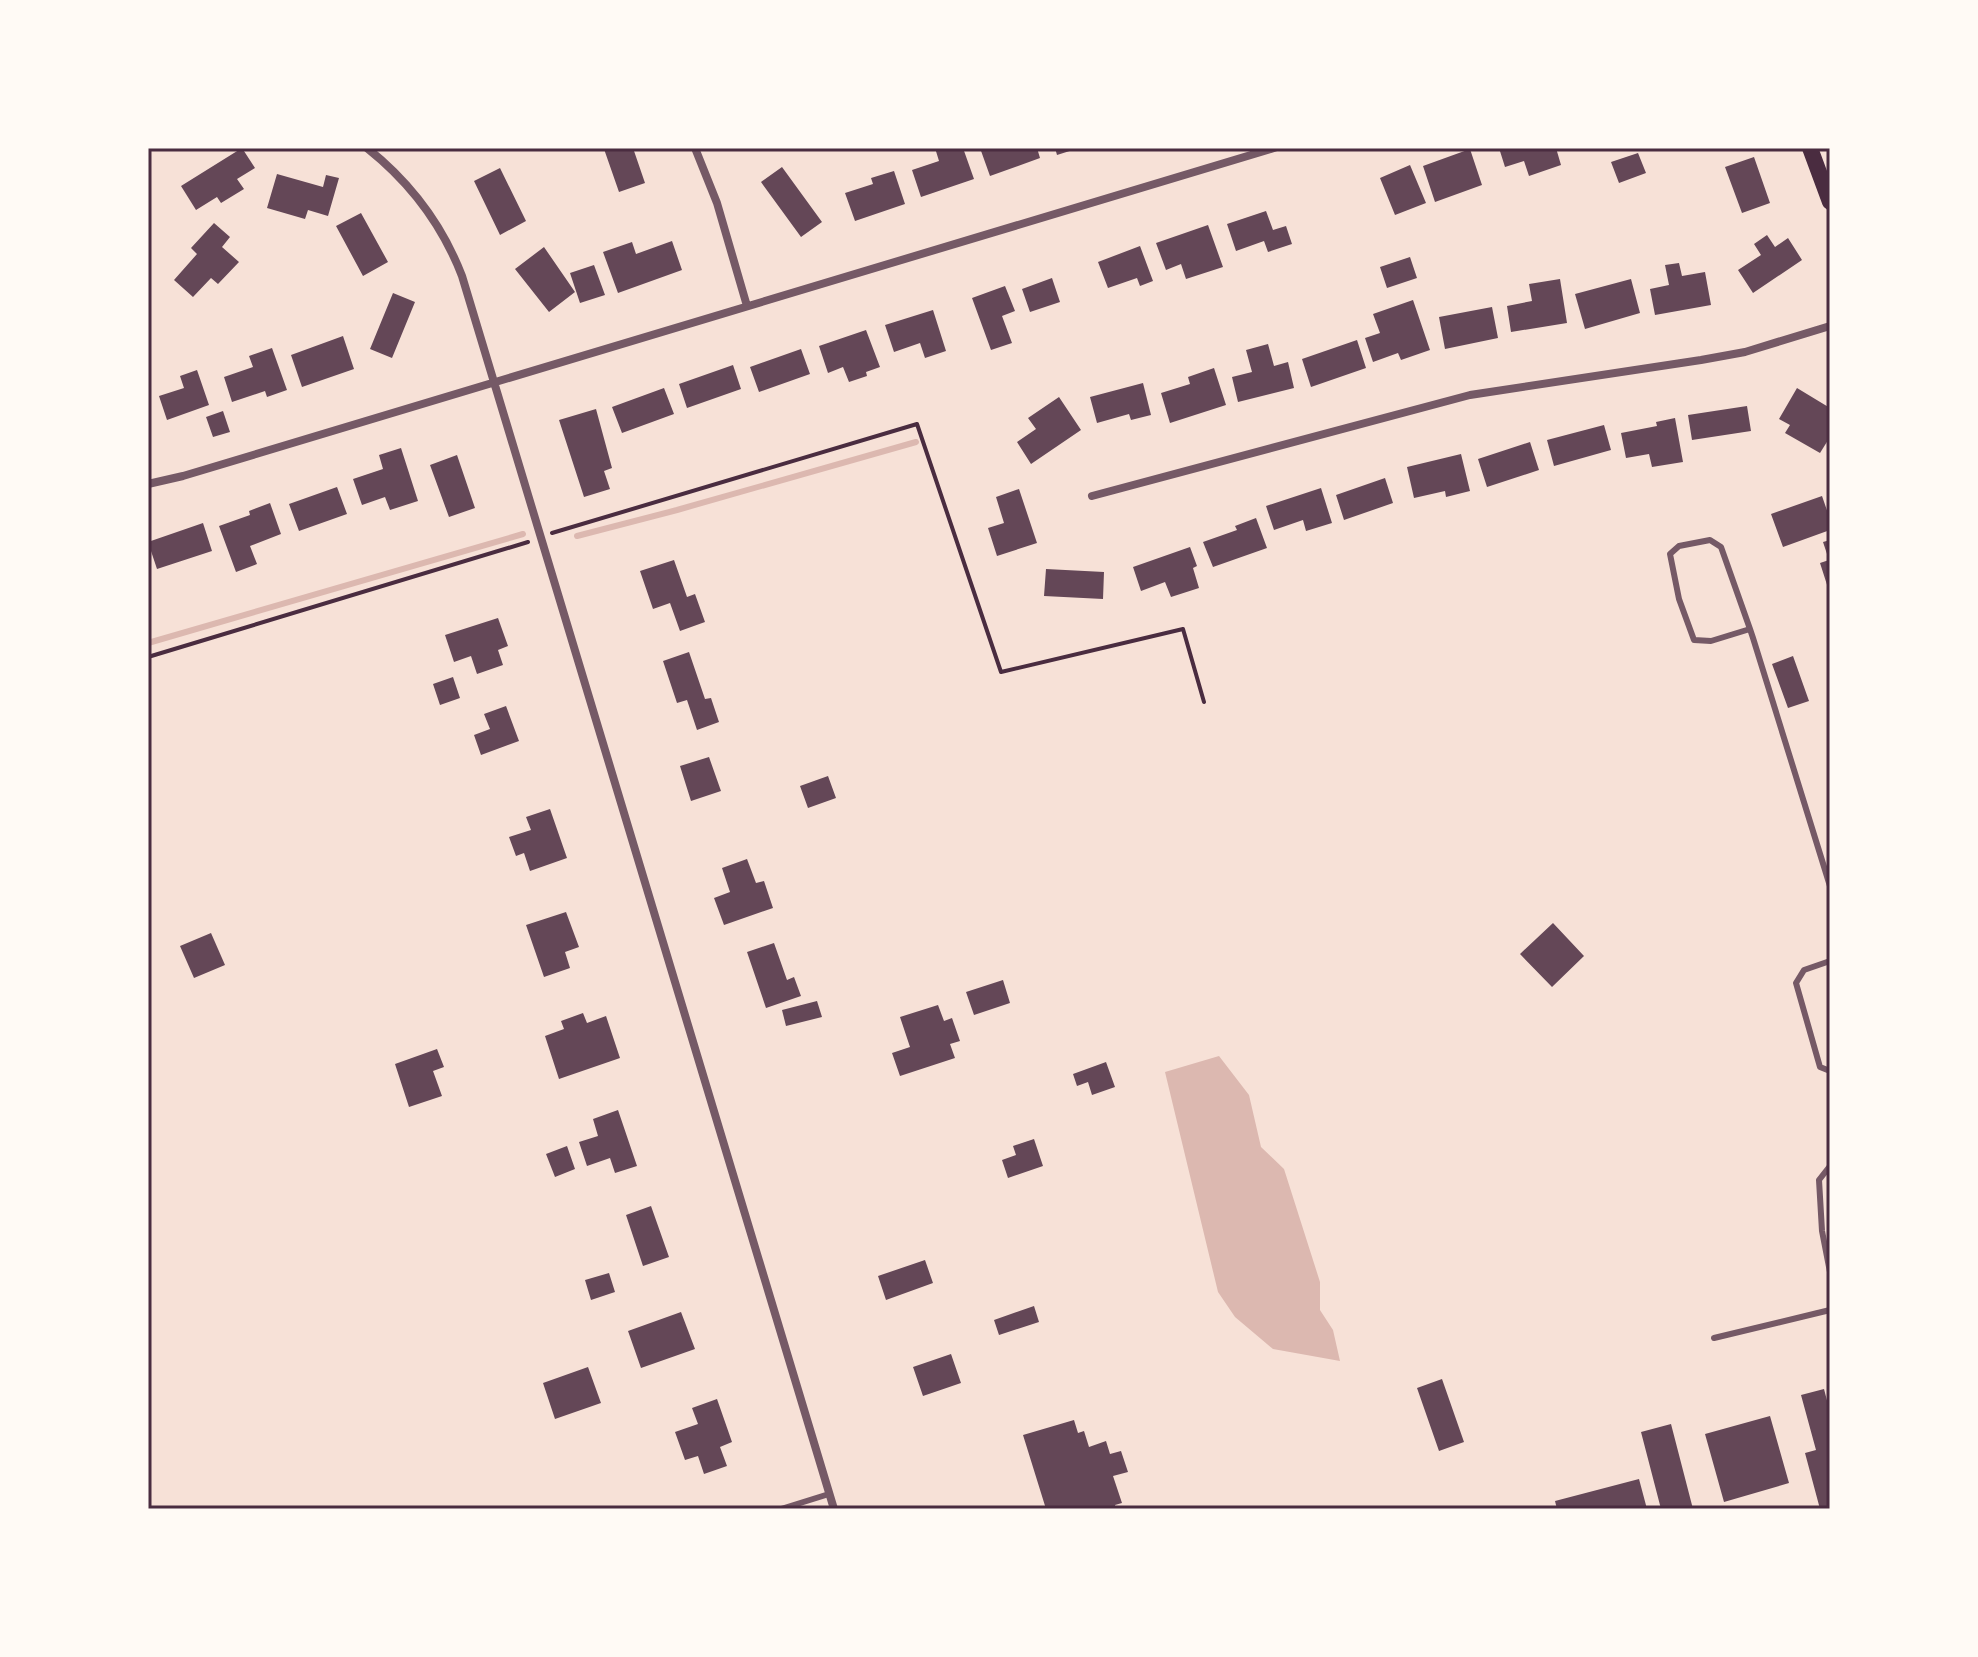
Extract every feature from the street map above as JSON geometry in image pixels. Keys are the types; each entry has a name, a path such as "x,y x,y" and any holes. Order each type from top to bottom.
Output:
{"main road":[{"path":"1810,148 1830,202"}],"street":[{"path":"367,148 397,174 437,222 462,276 834,1509"},
{"path":"695,148 717,203 747,306"},
{"path":"148,484 1274,148"},
{"path":"1092,496 1470,395 1745,352 1830,326"}],"lane":[{"path":"1750,629 1711,641 1694,640 1679,599 1670,554 1679,546 1710,540 1721,547 1750,629 1830,886"},
{"path":"1830,961 1804,970 1796,983 1820,1067 1830,1071"},
{"path":"1830,1166 1819,1180 1822,1231 1830,1272"},
{"path":"1714,1338 1830,1310"},
{"path":"781,1509 829,1494"}],"path":[{"path":"148,657 917,424 1001,672 1183,629 1204,702"}],"shaded area":[{"path":"1219,1056 1249,1095 1261,1147 1284,1169 1320,1282 1320,1310 1333,1330 1340,1361 1273,1349 1235,1317 1218,1292 1165,1072"}],"building":[{"path":"242,148 255,168 237,179 244,189 221,203 217,197 196,210 181,186"},
{"path":"633,148 645,183 619,192 604,149"},
{"path":"935,148 963,148 974,179 921,197 912,170 939,161"},
{"path":"980,148 1037,148 1040,158 990,176"},
{"path":"1055,148 1075,148 1076,149 1057,155"},
{"path":"1499,148 1556,148 1561,165 1529,176 1524,161 1505,167"},
{"path":"1470,149 1482,185 1435,202 1423,166"},
{"path":"1638,153 1646,173 1619,183 1611,162"},
{"path":"1754,157 1770,203 1742,213 1725,167"},
{"path":"1410,165 1426,203 1395,215 1380,178"},
{"path":"782,167 822,222 801,237 761,182"},
{"path":"500,168 526,221 500,235 474,181"},
{"path":"894,171 905,204 855,221 845,193 873,184 871,178"},
{"path":"277,174 323,187 326,175 339,178 328,216 308,210 305,219 267,208"},
{"path":"1266,211 1273,230 1286,226 1292,244 1268,252 1264,241 1236,251 1227,224"},
{"path":"361,213 388,262 363,276 336,226"},
{"path":"214,223 230,237 222,247 239,262 218,284 211,278 193,297 174,280 197,254 191,248"},
{"path":"1208,225 1223,267 1186,279 1181,264 1166,270 1156,243"},
{"path":"1767,235 1775,247 1788,238 1802,260 1753,293 1738,270 1761,255 1754,244"},
{"path":"672,241 682,270 618,293 603,252 632,242 636,254"},
{"path":"1140,246 1153,281 1140,286 1137,278 1108,288 1098,262"},
{"path":"544,247 575,292 549,312 515,269"},
{"path":"1410,257 1417,278 1387,288 1380,267"},
{"path":"1679,263 1682,276 1705,272 1711,305 1655,315 1650,289 1669,285 1665,265"},
{"path":"594,265 605,295 580,303 570,273"},
{"path":"1052,278 1060,302 1030,312 1022,289"},
{"path":"1560,279 1567,323 1511,332 1507,306 1532,301 1529,284"},
{"path":"1631,279 1640,313 1585,329 1575,294"},
{"path":"1005,286 1015,311 1002,316 1012,343 991,350 972,298"},
{"path":"393,293 415,302 392,358 370,349"},
{"path":"1413,300 1430,350 1401,360 1398,353 1373,362 1365,338 1380,333 1373,314"},
{"path":"1492,307 1498,338 1445,349 1439,317"},
{"path":"933,310 946,351 925,358 920,343 894,352 885,325"},
{"path":"866,330 880,367 866,372 867,376 849,382 843,367 828,373 819,346"},
{"path":"343,336 354,369 302,387 291,355"},
{"path":"1357,340 1366,368 1311,387 1302,359"},
{"path":"1268,344 1274,366 1288,362 1294,388 1238,402 1232,377 1252,372 1246,350"},
{"path":"272,348 287,390 267,397 265,391 232,402 224,377 253,367 249,356"},
{"path":"801,349 810,374 759,392 750,367"},
{"path":"733,365 741,389 687,408 679,384"},
{"path":"1214,368 1226,405 1170,423 1161,393 1190,384 1188,377"},
{"path":"197,370 209,405 167,420 159,396 184,388 180,376"},
{"path":"1143,383 1151,415 1131,420 1129,414 1097,423 1090,397"},
{"path":"664,388 674,414 622,433 612,407"},
{"path":"1797,388 1830,408 1830,437 1820,453 1785,433 1790,425 1779,419"},
{"path":"1059,397 1081,430 1031,464 1017,442 1036,429 1028,418"},
{"path":"1747,406 1751,431 1692,440 1688,415"},
{"path":"596,409 612,468 604,471 610,489 584,497 559,420"},
{"path":"223,411 230,432 213,437 206,417"},
{"path":"1675,418 1683,462 1652,467 1649,454 1626,458 1621,433 1657,426 1656,422"},
{"path":"1604,425 1611,450 1554,466 1547,440"},
{"path":"1530,442 1539,470 1487,487 1478,459"},
{"path":"401,448 418,501 390,510 385,497 362,505 353,479 383,469 379,455"},
{"path":"1461,454 1470,491 1446,497 1445,491 1414,498 1407,467"},
{"path":"457,455 475,508 449,517 430,465"},
{"path":"1385,478 1393,503 1344,520 1336,495"},
{"path":"337,487 347,514 299,531 289,504"},
{"path":"1321,488 1332,523 1306,531 1303,520 1274,530 1266,506"},
{"path":"1019,489 1037,543 997,556 988,528 1004,523 996,497"},
{"path":"1822,496 1830,519 1830,530 1783,547 1771,514"},
{"path":"270,503 281,534 250,546 257,564 236,572 219,526 250,515 249,511"},
{"path":"1256,518 1267,548 1213,567 1203,542 1237,530 1235,526"},
{"path":"203,523 212,551 157,569 148,542"},
{"path":"1830,540 1829,591 1820,563 1829,560 1823,542"},
{"path":"1190,547 1197,566 1193,568 1199,588 1171,597 1165,582 1141,591 1133,567"},
{"path":"674,560 687,597 695,594 705,622 680,631 670,603 653,609 640,571"},
{"path":"1046,569 1104,572 1103,599 1044,596"},
{"path":"498,618 508,646 498,650 503,665 477,674 471,656 454,662 445,635"},
{"path":"689,652 705,699 711,698 719,722 697,730 687,700 677,703 663,661"},
{"path":"1793,656 1809,701 1788,708 1772,664"},
{"path":"453,677 460,698 440,705 433,684"},
{"path":"506,706 519,741 481,755 474,735 490,729 484,714"},
{"path":"709,757 721,791 691,801 680,766"},
{"path":"828,776 836,798 808,808 800,786"},
{"path":"550,809 567,858 530,871 524,853 516,856 509,837 531,830 526,817"},
{"path":"747,859 756,883 764,881 773,908 724,925 714,898 730,892 722,868"},
{"path":"566,912 579,947 565,952 570,968 544,977 526,925"},
{"path":"1553,923 1584,956 1552,987 1520,954"},
{"path":"211,933 225,965 194,978 180,946"},
{"path":"774,943 787,980 794,977 801,996 766,1008 747,952"},
{"path":"1003,980 1010,1003 974,1015 966,992"},
{"path":"817,1001 822,1017 786,1026 782,1010"},
{"path":"938,1005 944,1021 952,1018 960,1041 950,1044 955,1058 900,1076 892,1053 910,1047 900,1017"},
{"path":"583,1013 587,1023 606,1016 620,1058 559,1079 545,1036 564,1029 561,1021"},
{"path":"437,1049 444,1067 433,1071 442,1096 409,1107 395,1064"},
{"path":"1106,1062 1115,1087 1092,1095 1088,1082 1077,1086 1073,1074"},
{"path":"618,1110 637,1166 615,1173 610,1158 587,1166 579,1142 598,1136 593,1119"},
{"path":"1034,1139 1043,1166 1008,1178 1002,1160 1016,1155 1013,1146"},
{"path":"567,1146 575,1169 555,1177 546,1154"},
{"path":"651,1206 669,1257 643,1266 626,1215"},
{"path":"925,1260 933,1283 886,1300 878,1276"},
{"path":"609,1273 615,1292 591,1300 585,1280"},
{"path":"1034,1306 1039,1322 999,1335 994,1320"},
{"path":"681,1312 695,1349 641,1368 628,1331"},
{"path":"951,1354 961,1383 923,1396 913,1367"},
{"path":"588,1367 601,1403 555,1419 543,1383"},
{"path":"1442,1379 1464,1442 1439,1451 1417,1388"},
{"path":"1824,1389 1830,1412 1830,1509 1820,1509 1805,1453 1816,1450 1801,1395"},
{"path":"717,1399 732,1442 720,1447 727,1466 704,1474 698,1456 685,1460 675,1432 698,1424 692,1408"},
{"path":"1770,1416 1789,1483 1724,1502 1705,1434"},
{"path":"1074,1420 1078,1433 1084,1431 1089,1447 1106,1441 1110,1454 1121,1451 1128,1472 1113,1476 1122,1503 1115,1505 1116,1509 1046,1509 1023,1435"},
{"path":"1671,1424 1693,1509 1661,1509 1641,1432"},
{"path":"1639,1479 1647,1509 1557,1509 1555,1501"}],"waterway":[{"path":"577,536 916,442"},
{"path":"148,643 523,534"}]}
